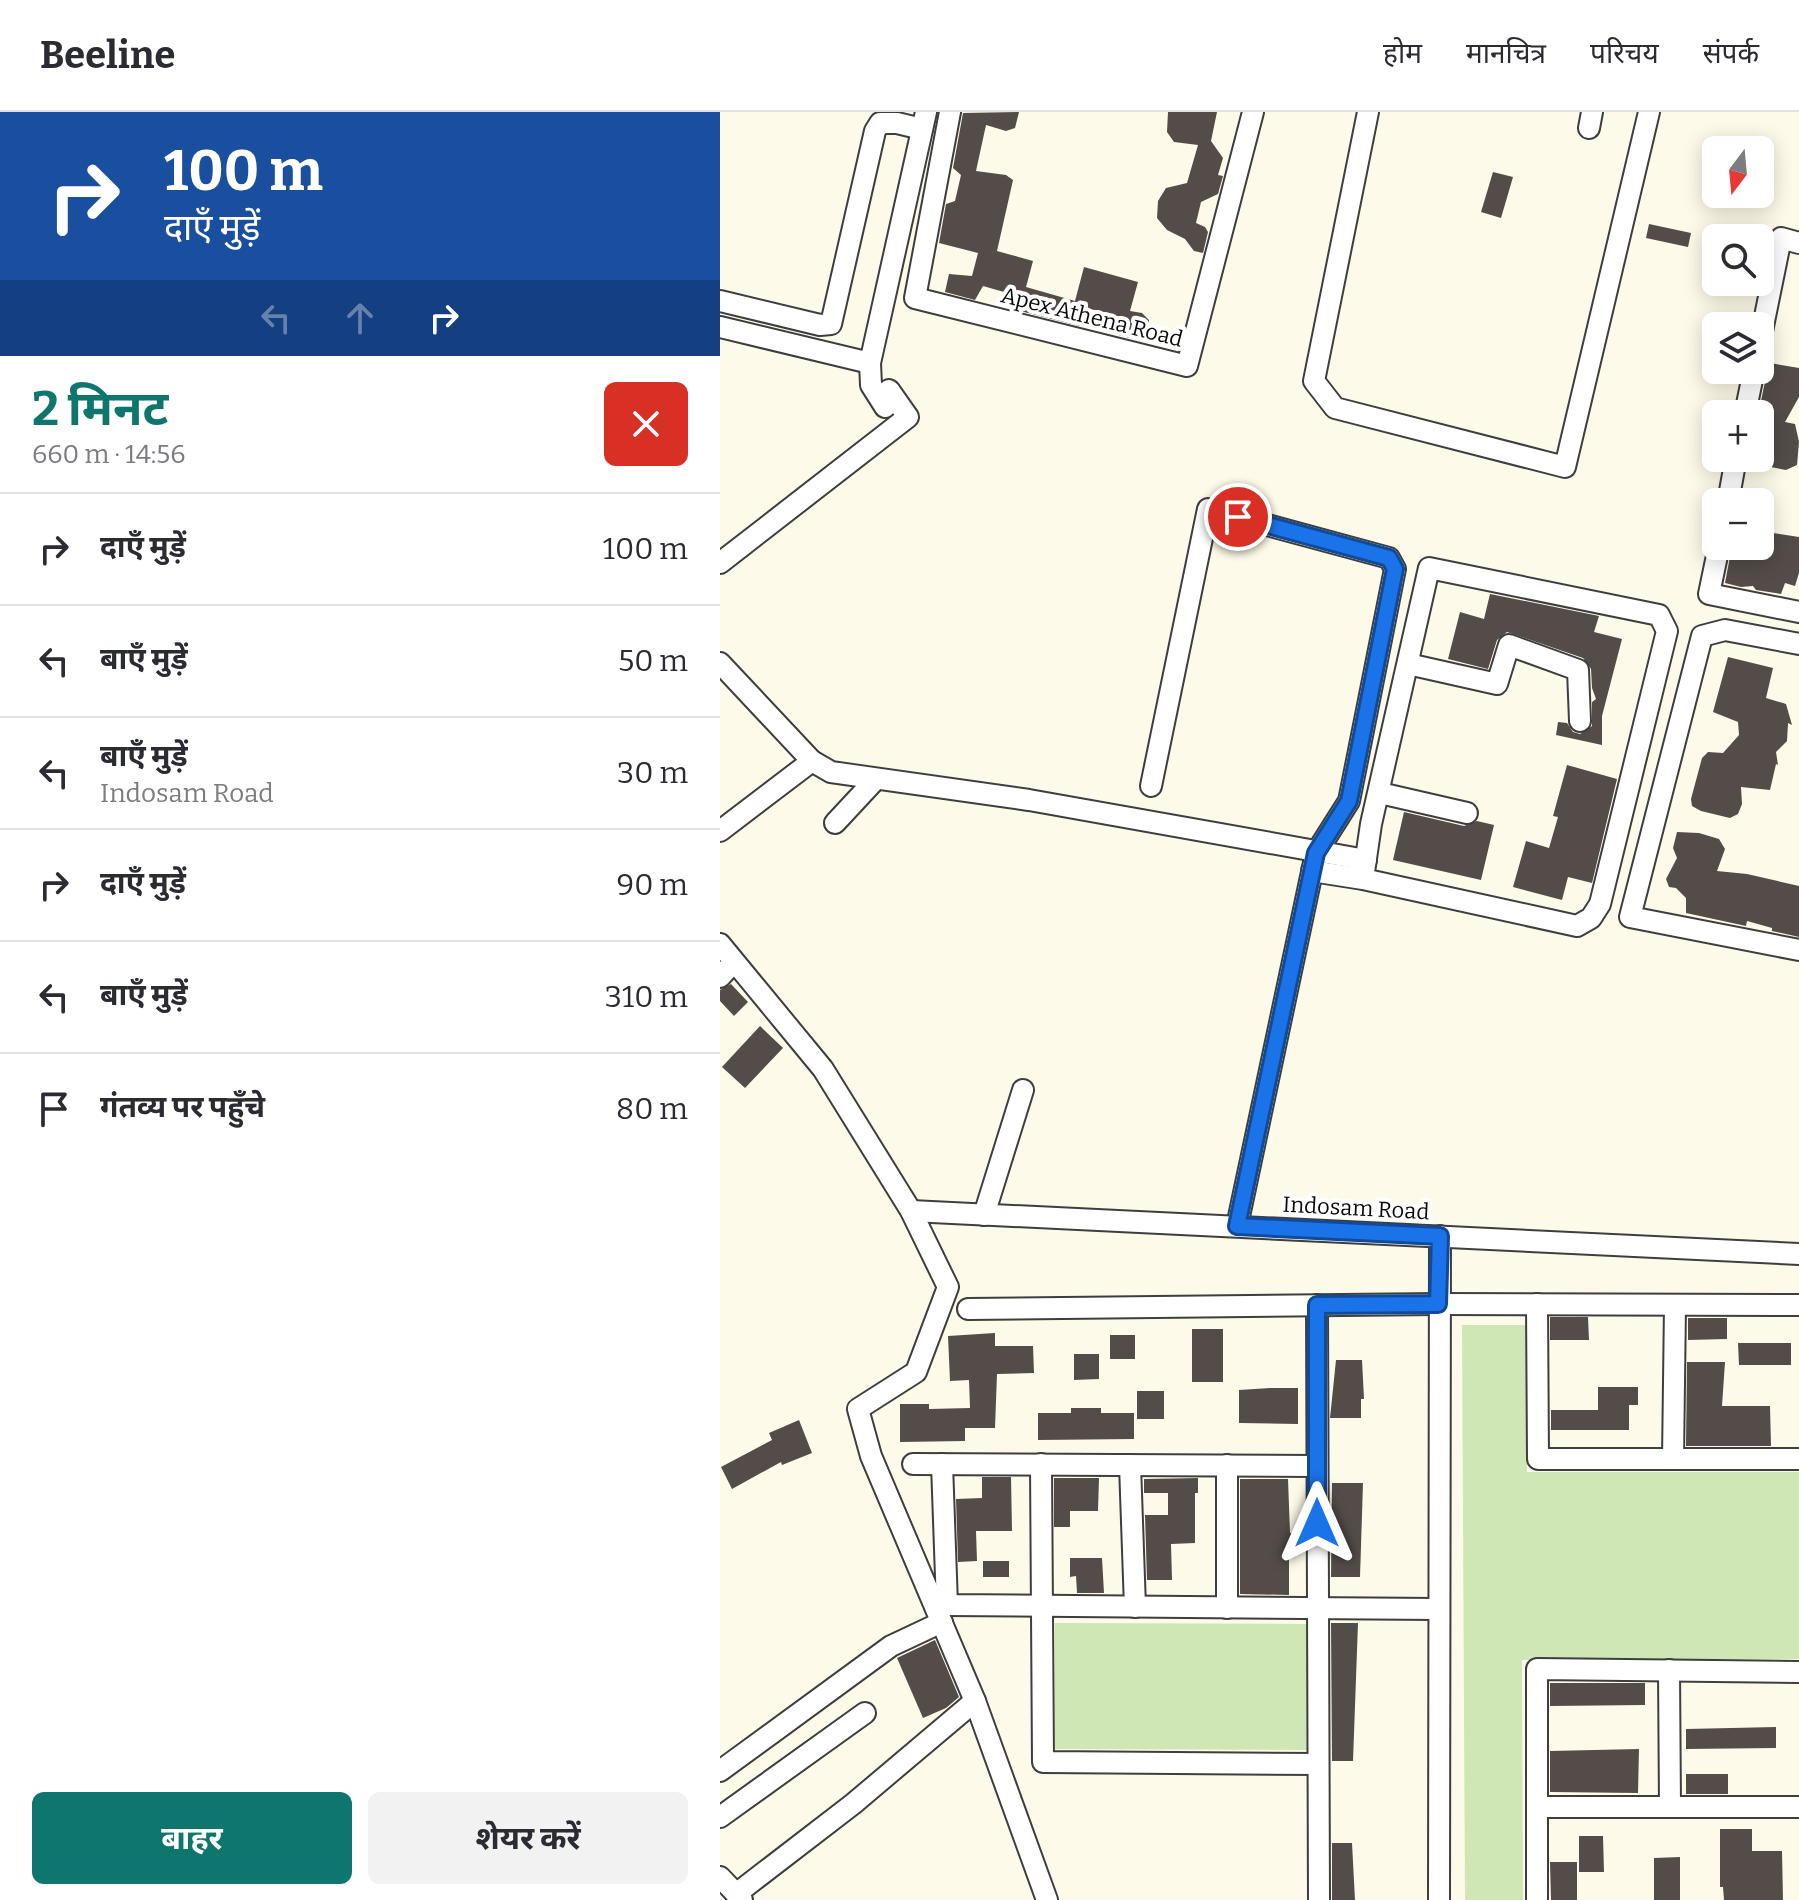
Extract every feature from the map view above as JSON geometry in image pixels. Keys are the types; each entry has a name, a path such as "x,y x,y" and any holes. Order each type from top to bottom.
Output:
{"street":[{"name":"Apex Athena Road","path":"950,112 915,298 1187,366 1253,112"},
{"path":"1368,112 1314,381 1335,408 1565,467 1649,112"},
{"path":"720,301 820,325 831,324 875,131 880,123 886,121 924,121 870,363 871,385 908,417 720,563"},
{"path":"1766,312 1781,238 1799,243"},
{"path":"720,327 870,363"},
{"path":"1151,786 1208,509 1389,558 1395,569 1349,801 1314,862 1237,1226"},
{"path":"1716,560 1709,594 1799,612"},
{"path":"720,663 812,761 831,772 1029,800 1364,870 1577,926 1591,918 1600,904 1667,631 1659,615 1429,568 1364,870"},
{"path":"1799,644 1725,630 1702,636 1630,917 1799,950"},
{"path":"1408,664 1497,684 1509,645 1578,670 1580,721"},
{"path":"720,831 812,761"},
{"path":"835,823 875,780"},
{"path":"1380,793 1467,813"},
{"path":"720,944 727,969 823,1069 911,1211 948,1287 916,1372 858,1409 871,1456 975,1701 1047,1900"},
{"path":"984,1215 1023,1090"},
{"name":"Indosam Road","path":"911,1211 1799,1254"},
{"path":"1439,1900 1440,1236"},
{"path":"968,1309 1438,1304 1799,1305"},
{"path":"1537,1304 1538,1459 1799,1459"},
{"path":"1317,1305 1319,1900"},
{"path":"1673,1459 1675,1305"},
{"path":"913,1464 1317,1466"},
{"path":"942,1464 947,1605 1438,1609"},
{"path":"1041,1464 1043,1762 1318,1764"},
{"path":"1130,1465 1135,1607"},
{"path":"1227,1465 1227,1608"},
{"path":"720,1771 891,1646 942,1622"},
{"path":"1537,1900 1537,1669 1799,1672"},
{"path":"1669,1670 1670,1807"},
{"path":"720,1877 739,1897 975,1701"},
{"path":"720,1817 865,1713"},
{"path":"1537,1807 1799,1807"}],"green space":[{"path":"1462,1325 1526,1325 1527,1472 1799,1472 1799,1659 1522,1660 1523,1900 1465,1900"},
{"path":"1055,1623 1307,1624 1307,1750 1055,1749"}],"building":[{"path":"1019,112 1015,128 1006,131 986,125 976,171 1006,175 1013,180 997,251 1033,261 1026,287 1075,301 1084,267 1138,282 1130,311 1142,313 1149,320 1149,333 1143,341 1118,335 1122,322 1113,314 1085,308 1080,326 1012,309 1011,294 983,286 975,300 945,292 949,274 972,276 978,253 939,243 946,204 955,201 961,175 953,168 963,113"},
{"path":"1168,112 1217,112 1211,141 1223,158 1218,175 1223,176 1218,194 1201,202 1196,223 1208,232 1203,253 1194,251 1185,239 1167,230 1157,218 1158,201 1166,188 1187,183 1198,145 1174,142 1167,132"},
{"path":"1493,172 1513,177 1501,218 1481,212"},
{"path":"1649,224 1691,233 1688,247 1646,238"},
{"path":"1774,364 1799,368 1799,397 1785,422 1795,424 1799,442 1797,465 1786,470 1774,468 1774,400 1761,400 1765,384 1774,384"},
{"path":"1774,533 1799,537 1799,573 1795,586 1785,583 1781,594 1756,590 1753,586 1725,583 1729,560 1774,560"},
{"path":"1490,594 1599,616 1594,632 1622,639 1602,716 1602,745 1556,735 1558,722 1567,723 1573,732 1580,734 1592,726 1592,702 1596,699 1591,669 1583,658 1507,632 1497,640 1488,669 1448,659 1460,612 1484,619"},
{"path":"1728,657 1773,668 1766,698 1786,704 1792,725 1788,723 1787,741 1776,752 1778,765 1770,790 1741,787 1742,804 1738,814 1730,818 1701,811 1692,806 1691,799 1702,758 1708,752 1723,753 1739,735 1738,722 1713,712"},
{"path":"1567,765 1617,779 1592,883 1568,877 1562,900 1513,887 1526,841 1549,848 1558,817 1553,816"},
{"path":"1404,812 1464,826 1477,821 1494,825 1481,880 1393,860"},
{"path":"1677,832 1699,833 1719,839 1725,849 1717,871 1747,874 1799,886 1799,937 1747,921 1746,926 1686,913 1686,898 1676,888 1669,887 1666,879 1677,858 1673,848"},
{"path":"731,984 748,1002 734,1016 720,1001 720,990"},
{"path":"760,1026 783,1048 745,1088 722,1067"},
{"path":"1550,1317 1588,1317 1589,1340 1550,1340"},
{"path":"1688,1318 1727,1318 1727,1339 1688,1340"},
{"path":"1192,1329 1223,1329 1223,1382 1192,1382"},
{"path":"995,1333 995,1346 1033,1346 1034,1373 997,1374 995,1428 965,1428 965,1441 900,1442 900,1404 929,1404 929,1409 970,1408 969,1380 950,1381 948,1336"},
{"path":"1110,1335 1135,1335 1135,1359 1110,1359"},
{"path":"1738,1343 1791,1343 1791,1365 1739,1365"},
{"path":"1074,1354 1099,1354 1099,1379 1074,1380"},
{"path":"1336,1360 1362,1360 1364,1399 1361,1399 1361,1418 1330,1418"},
{"path":"1687,1362 1725,1362 1722,1406 1770,1406 1771,1446 1686,1446"},
{"path":"1598,1387 1638,1387 1638,1405 1629,1405 1629,1430 1551,1430 1551,1410 1598,1410"},
{"path":"1298,1388 1298,1424 1239,1423 1239,1390"},
{"path":"1137,1391 1164,1391 1164,1419 1137,1419"},
{"path":"1071,1408 1101,1408 1101,1413 1134,1413 1134,1439 1038,1440 1038,1413 1071,1413"},
{"path":"799,1420 812,1453 782,1465 781,1462 732,1489 721,1467 772,1440 769,1433"},
{"path":"982,1477 1011,1477 1012,1531 976,1531 977,1561 958,1562 956,1499 982,1498"},
{"path":"1054,1478 1099,1478 1098,1511 1070,1511 1070,1527 1054,1527"},
{"path":"1198,1478 1195,1543 1171,1544 1172,1580 1147,1580 1145,1515 1168,1515 1168,1493 1144,1493 1144,1479"},
{"path":"1240,1479 1288,1479 1290,1533 1297,1533 1297,1548 1289,1548 1289,1595 1240,1594"},
{"path":"1332,1483 1363,1483 1360,1577 1331,1577"},
{"path":"1070,1558 1102,1558 1104,1593 1077,1593 1076,1576 1070,1577"},
{"path":"983,1561 1009,1561 1009,1577 983,1577"},
{"path":"1331,1623 1358,1623 1353,1761 1332,1761"},
{"path":"935,1640 959,1697 946,1708 923,1718 897,1658"},
{"path":"1550,1683 1645,1683 1645,1705 1550,1706"},
{"path":"1776,1727 1776,1748 1686,1749 1686,1729"},
{"path":"1639,1749 1638,1793 1550,1792 1550,1751"},
{"path":"1686,1774 1728,1774 1728,1794 1686,1794"},
{"path":"1720,1829 1752,1829 1752,1851 1782,1851 1783,1900 1724,1900 1723,1887 1720,1887"},
{"path":"1579,1836 1603,1836 1604,1872 1579,1872"},
{"path":"1332,1843 1352,1843 1355,1900 1332,1900"},
{"path":"1680,1857 1680,1900 1654,1900 1654,1858"},
{"path":"1550,1862 1577,1862 1577,1900 1551,1900"}],"route":[{"path":"1238,517 1389,558 1395,569 1349,801 1316,853 1237,1226 1440,1236 1438,1304 1317,1305 1317,1523"}]}
